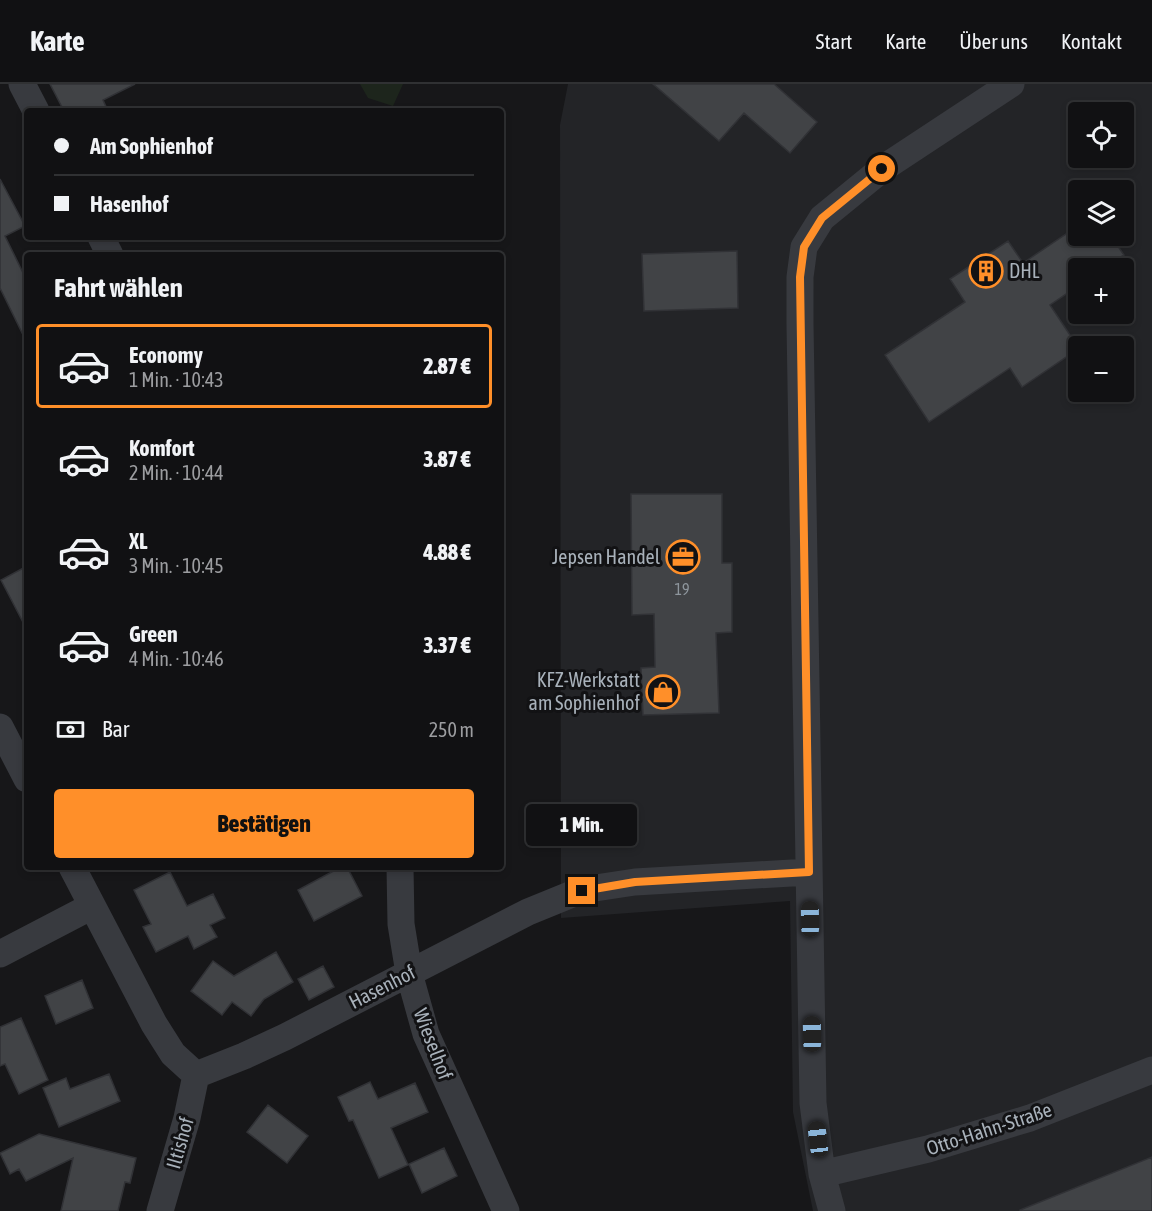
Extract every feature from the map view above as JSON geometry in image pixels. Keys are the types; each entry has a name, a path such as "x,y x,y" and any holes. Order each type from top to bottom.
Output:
{"street":[{"path":"22,84 34,108"},
{"path":"832,1211 822,1174 813,1103 800,324 800,277 804,247 822,218 882,169 1011,84"},
{"path":"0,727 24,773"},
{"path":"74,870 154,1024 173,1054 196,1075"},
{"name":"Wieselhof","path":"400,870 401,924 409,973 426,1034 506,1211"},
{"name":"Hasenhof","path":"196,1075 275,1042 528,912 582,891 635,882 809,872"},
{"path":"0,954 92,906"},
{"name":"Otto-Hahn-Straße","path":"822,1174 928,1149 1030,1118 1152,1070"},
{"name":"Iltishof","path":"160,1211 187,1118 196,1075"}],"shaded area":[{"path":"360,84 403,84 393,106 368,98"},
{"path":"568,84 1152,84 1152,1211 813,1211 793,1112 790,901 561,918 560,125"}],"building":[{"path":"50,84 135,84 103,100 107,108 62,108"},
{"path":"653,84 774,84 817,122 790,153 744,113 719,141"},
{"path":"0,179 24,224 24,226 5,236 24,275 24,337 0,288"},
{"path":"1068,233 1068,246 1118,246 1124,255 1119,258 1068,258 1068,293 1050,305 1071,336 1068,336 1068,356 1022,387 1010,368 929,422 885,355 965,302 950,279 1008,241 1023,263"},
{"path":"737,251 738,308 644,311 642,254"},
{"path":"631,494 722,494 722,563 732,563 732,632 716,633 719,713 643,715 641,668 655,667 654,614 632,615"},
{"path":"24,568 24,624 1,580"},
{"path":"335,870 349,870 362,896 314,921 298,890"},
{"path":"170,872 187,906 213,894 225,918 210,925 217,937 194,949 188,936 156,952 143,927 151,924 134,890"},
{"path":"276,952 293,982 264,999 251,1016 232,1002 222,1015 191,991 213,961 234,976"},
{"path":"323,966 334,987 309,1000 298,979"},
{"path":"82,980 93,1008 56,1024 45,996"},
{"path":"21,1018 48,1080 19,1094 5,1064 0,1066 0,1027"},
{"path":"109,1074 120,1101 59,1127 43,1088 66,1078 70,1089"},
{"path":"370,1082 378,1099 415,1083 428,1112 391,1128 408,1165 379,1178 353,1120 349,1121 338,1097"},
{"path":"268,1105 308,1136 287,1163 247,1132"},
{"path":"39,1134 136,1158 130,1183 125,1182 118,1211 61,1211 73,1158 26,1181 19,1169 10,1174 0,1153"},
{"path":"444,1148 457,1176 422,1193 409,1164"},
{"path":"1152,1157 1152,1211 1020,1211 1020,1210"}],"place":[{"name":"DHL","path":"986,271"},
{"name":"Jepsen Handel","path":"683,557"},
{"name":"KFZ-Werkstatt am Sophienhof","path":"663,692"}],"route":[{"path":"582,891 635,882 809,872 800,277 804,247 822,218 882,169"}]}
